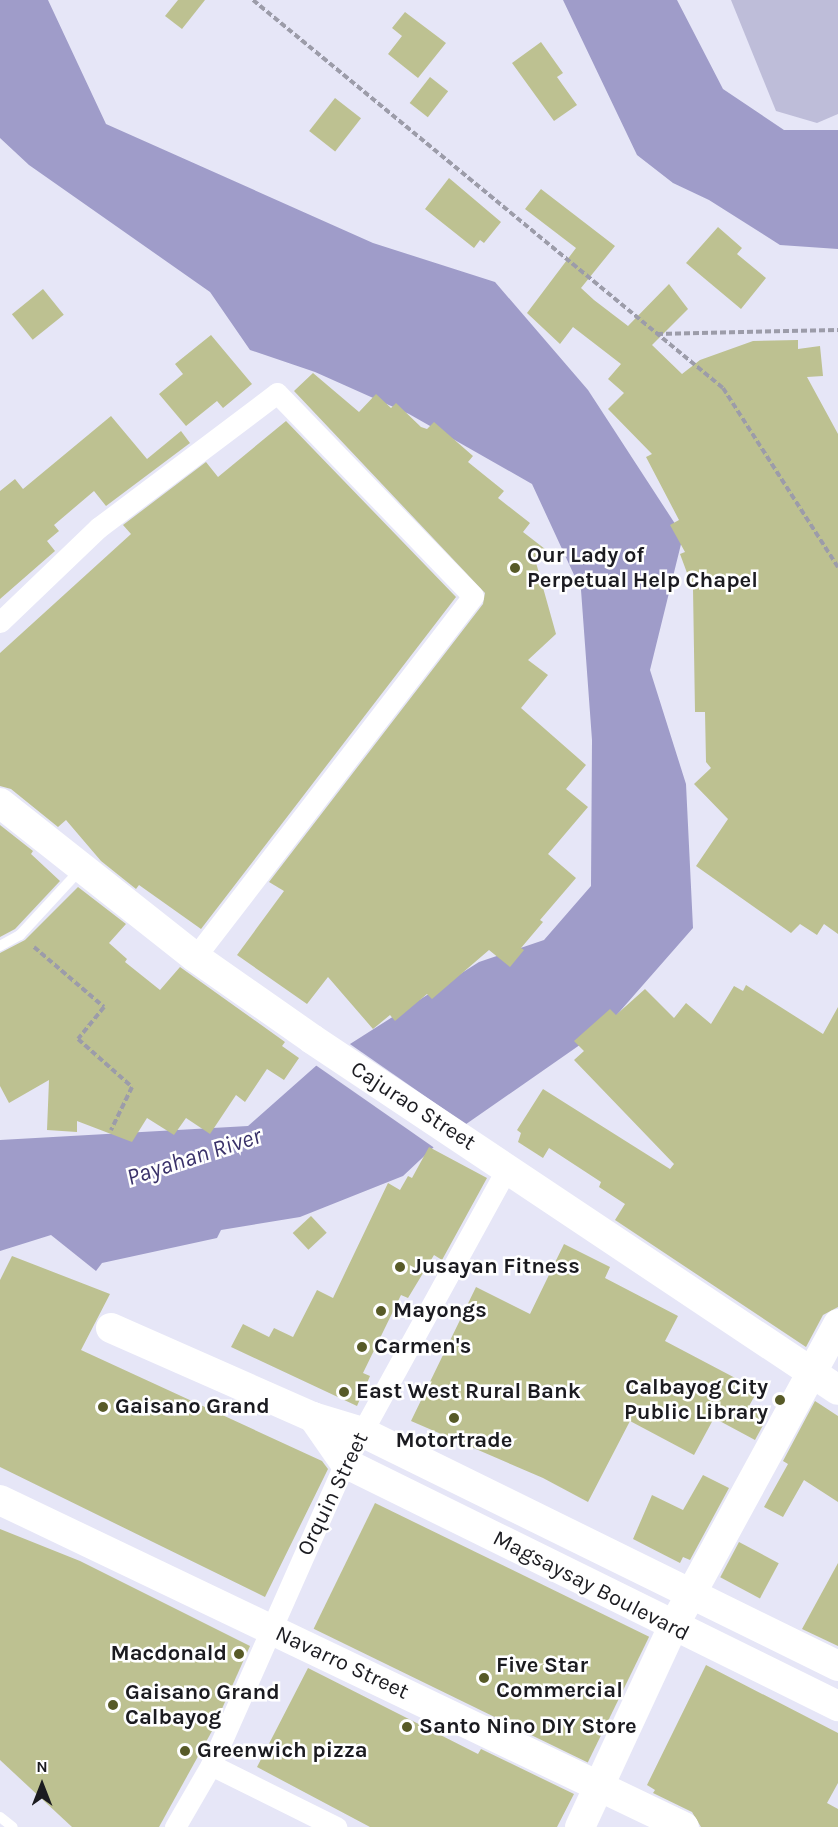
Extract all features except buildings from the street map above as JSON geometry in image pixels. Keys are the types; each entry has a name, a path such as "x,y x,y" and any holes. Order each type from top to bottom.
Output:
{"street":[{"path":"0,622 98,528 278,393 473,596 195,957"},
{"name":"Cajurao Street","path":"0,804 195,957 312,1039 838,1390"},
{"name":"Orquin Street","path":"175,1827 211,1765 269,1629 345,1463 500,1163"},
{"path":"580,1827 673,1627 810,1371 838,1324"},
{"path":"111,1328 313,1417 345,1463"},
{"name":"Magsaysay Boulevard","path":"313,1417 362,1432 838,1666"},
{"name":"Magsaysay Boulevard","path":"345,1463 673,1627 838,1706"},
{"name":"Navarro Street","path":"3,1504 600,1785 684,1827"},
{"path":"211,1765 336,1827"}],"lane":[{"path":"0,946 20,935 81,869"},
{"path":"0,1817 13,1827"}],"path":[{"path":"253,0 723,388 838,567"},
{"path":"657,334 838,330"},
{"path":"20,935 104,1007 78,1039 132,1087 111,1130"}],"shaded area":[{"path":"731,0 838,0 838,114 817,123 776,111"}],"water":[{"name":"Payahan River","path":"0,0 48,0 106,124 373,243 495,282 588,390 683,536 650,670 686,784 693,928 607,1026 436,1145 403,1176 300,1217 221,1230 217,1238 102,1263 96,1271 51,1235 0,1251 0,1140 248,1126 317,1065 479,962 544,940 591,886 592,740 581,590 532,484 409,414 315,372 250,350 210,292 29,165 0,138"},
{"path":"563,0 677,0 723,89 784,130 838,130 838,249 780,245 709,200 673,183 637,155"}],"pier":[{"path":"347,1042 468,1126 436,1149 314,1064"}],"place":[{"name":"Our Lady of Perpetual Help Chapel","path":"515,568"},
{"name":"Jusayan Fitness","path":"400,1267"},
{"name":"Mayongs","path":"381,1311"},
{"name":"Carmen's","path":"362,1347"},
{"name":"East West Rural Bank","path":"344,1392"},
{"name":"Calbayog City Public Library","path":"780,1400"},
{"name":"Gaisano Grand","path":"103,1407"},
{"name":"Motortrade","path":"454,1418"},
{"name":"Macdonald","path":"239,1654"},
{"name":"Five Star Commercial","path":"484,1678"},
{"name":"Gaisano Grand Calbayog","path":"113,1705"},
{"name":"Santo Nino DIY Store","path":"407,1727"},
{"name":"Greenwich pizza","path":"185,1751"}]}
